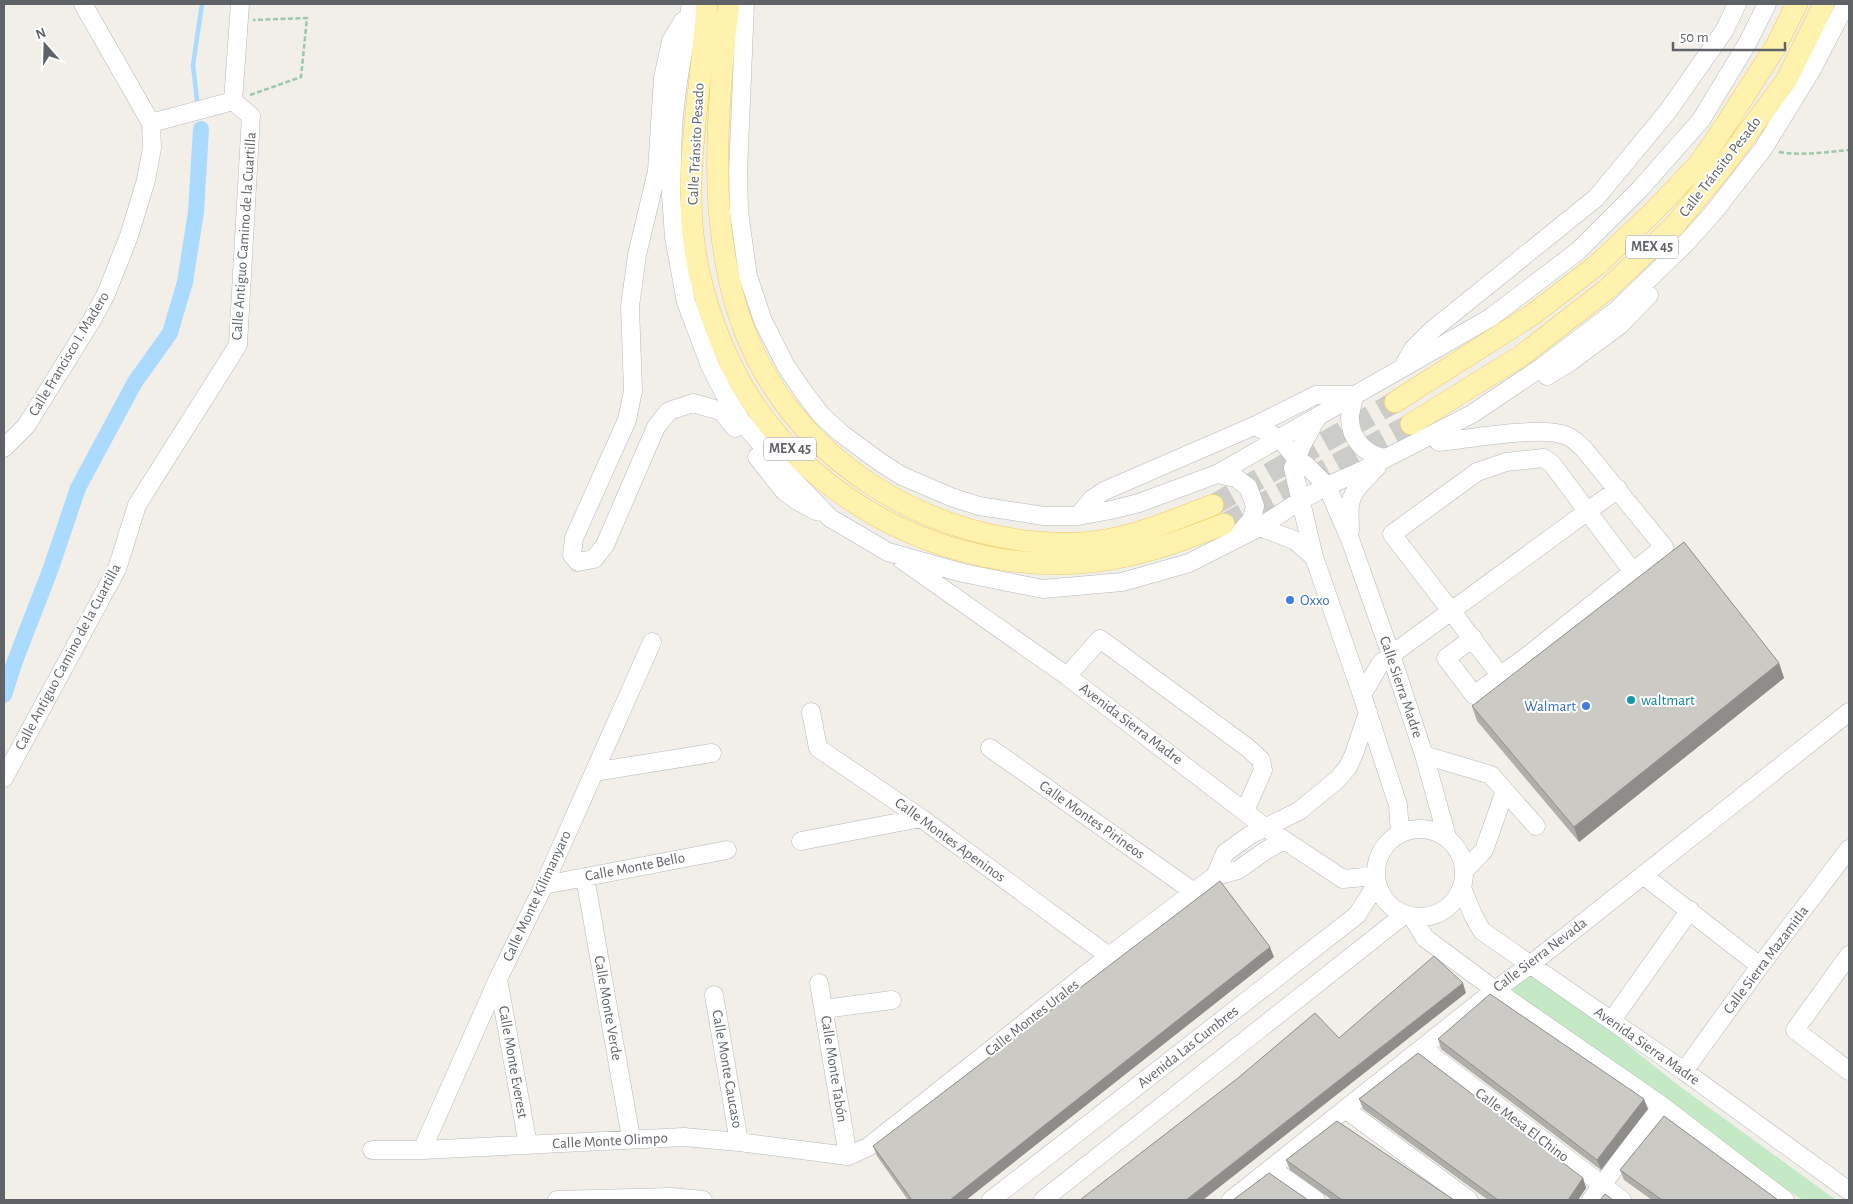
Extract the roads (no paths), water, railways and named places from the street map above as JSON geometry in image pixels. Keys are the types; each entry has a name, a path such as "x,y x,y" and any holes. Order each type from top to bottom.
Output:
{"main road":[{"name":"Calle Tránsito Pesado","path":"729,4 723,53 717,140 717,178 723,253 739,316 753,353 769,382 800,423 843,465 898,502 943,522 988,534 1032,541 1082,543 1119,537 1149,529 1213,505"},
{"name":"Calle Tránsito Pesado","path":"1395,402 1532,315 1597,265 1650,215 1698,165 1719,135 1776,46 1797,4"},
{"name":"Calle Tránsito Pesado","path":"1411,424 1521,356 1606,290 1674,226 1723,166 1786,81 1824,4"},
{"name":"Calle Tránsito Pesado","path":"696,6 692,162 693,215 699,272 716,330 753,403 808,467 846,497 890,522 947,546 1000,559 1048,564 1078,563 1131,556 1171,544 1229,532"}],"street":[{"name":"Calle Francisco I. Madero","path":"4,448 26,426 92,320 106,294 129,236 146,180 152,148 150,123 83,4"},
{"path":"745,4 738,172 739,212 748,276 763,321 786,366 821,415 842,434 880,462 909,479 951,497 979,506 1044,516 1078,516 1111,510 1217,474 1490,318 1578,251 1640,189 1700,120 1747,44 1768,4"},
{"path":"1402,368 1414,349 1431,331 1596,198 1668,111 1724,31 1737,4"},
{"path":"1229,532 1260,527 1301,500 1327,486 1408,448 1472,414 1542,367 1617,310 1685,244 1713,213 1763,149 1811,71 1846,4"},
{"path":"696,6 672,41 663,78 657,172 637,255 630,306 633,392 627,420 574,538 572,555 578,562 594,559 605,545 656,428 669,411 693,403 721,411 784,491 796,500 891,552 963,573 1043,589 1122,582 1189,564 1229,532 1252,519 1255,506 1248,487 1236,478 1217,474"},
{"path":"696,6 678,82 673,125 671,194 674,237 686,302 710,366 741,421 781,468 830,518"},
{"path":"150,123 232,101 239,12"},
{"name":"Calle Antiguo Camino de la Cuartilla","path":"4,778 117,569 137,505 238,345 251,116 232,101"},
{"path":"1439,442 1570,362 1620,325 1701,242 1713,213"},
{"path":"1078,516 1092,499 1104,491 1254,426 1316,396 1355,395"},
{"path":"1355,395 1350,418 1353,433 1362,448 1375,457 1386,458"},
{"path":"1319,416 1292,468 1314,557 1398,805 1400,833"},
{"path":"1254,426 1279,438 1296,458 1306,465 1327,486 1350,539"},
{"path":"1408,448 1439,442 1528,432 1554,432 1568,436 1583,448 1664,547 1530,654 1474,694 1446,658 1473,638"},
{"path":"1350,539 1350,506 1352,499 1359,486 1386,458"},
{"path":"1500,675 1392,534 1478,472 1506,462 1544,458 1552,464 1633,572"},
{"path":"1362,695 1380,664 1390,655 1618,489"},
{"path":"1260,527 1294,540 1314,557"},
{"name":"Calle Sierra Madre","path":"1350,539 1424,755 1447,838"},
{"name":"Avenida Sierra Madre","path":"891,552 1067,676 1266,828 1343,879 1376,880"},
{"path":"1067,676 1100,639 1248,748 1261,760 1263,770 1245,811"},
{"name":"Calle Monte Kilimanyaro","path":"422,1150 498,979 544,885 652,642"},
{"name":"Calle Montes Apeninos","path":"810,712 818,748 921,818 1109,956"},
{"name":"Calle Montes Urales","path":"1215,876 1225,853 1250,835 1299,811 1338,779 1348,767 1354,754 1368,712"},
{"name":"Calle Sierra Nevada","path":"1231,1200 1849,712"},
{"name":"Calle Montes Pirineos","path":"990,748 1194,892"},
{"path":"594,772 712,753"},
{"path":"1424,755 1491,775 1536,826"},
{"path":"1465,870 1484,850 1505,791"},
{"path":"801,841 921,818"},
{"path":"1416,829 1432,830 1447,838 1457,847 1465,870 1462,888 1452,905 1434,916 1409,916 1392,908 1382,897 1376,880 1378,858 1386,843 1400,833 1416,829"},
{"name":"Calle Montes Urales","path":"848,1156 868,1147 1109,956 1215,876 1238,870 1284,840"},
{"name":"Calle Sierra Mazamitla","path":"1684,1072 1760,966 1849,849"},
{"name":"Calle Monte Bello","path":"544,885 727,850"},
{"path":"1643,875 1760,966"},
{"name":"Calle Monte Verde","path":"585,877 631,1138"},
{"name":"Avenida Las Cumbres","path":"991,1200 1358,915 1376,880"},
{"name":"Avenida Sierra Madre","path":"1462,888 1482,931 1612,1020 1849,1191"},
{"path":"1612,1020 1690,910"},
{"path":"1409,916 1425,938 1495,990 1660,1105 1785,1200"},
{"name":"Avenida Las Cumbres","path":"1043,1200 1409,916"},
{"path":"1849,955 1795,1030 1849,1071"},
{"name":"Calle Monte Everest","path":"498,979 528,1145"},
{"name":"Calle Monte Tabón","path":"819,983 848,1156"},
{"name":"Calle Monte Caucaso","path":"714,995 740,1142"},
{"path":"824,1009 892,1000"},
{"name":"Calle Mesa El Chino","path":"1423,1049 1622,1200"},
{"path":"1591,1200 1660,1105"},
{"path":"1345,1109 1469,1200"},
{"name":"Calle Monte Olimpo","path":"372,1150 422,1150 631,1138 684,1137 848,1156"},
{"path":"1271,1168 1316,1200"},
{"path":"557,1200 671,1197 703,1200"}],"waterway":[{"path":"197,100 193,65 202,4"},
{"path":"4,695 51,568 78,488 135,382 170,333 185,282 196,212 201,129"}],"tunnel":[{"path":"1213,505 1395,402"},
{"path":"1224,524 1411,424"}],"place":[{"name":"Oxxo","path":"1290,600"},
{"name":"waltmart","path":"1631,700"},
{"name":"Walmart","path":"1586,706"}]}
